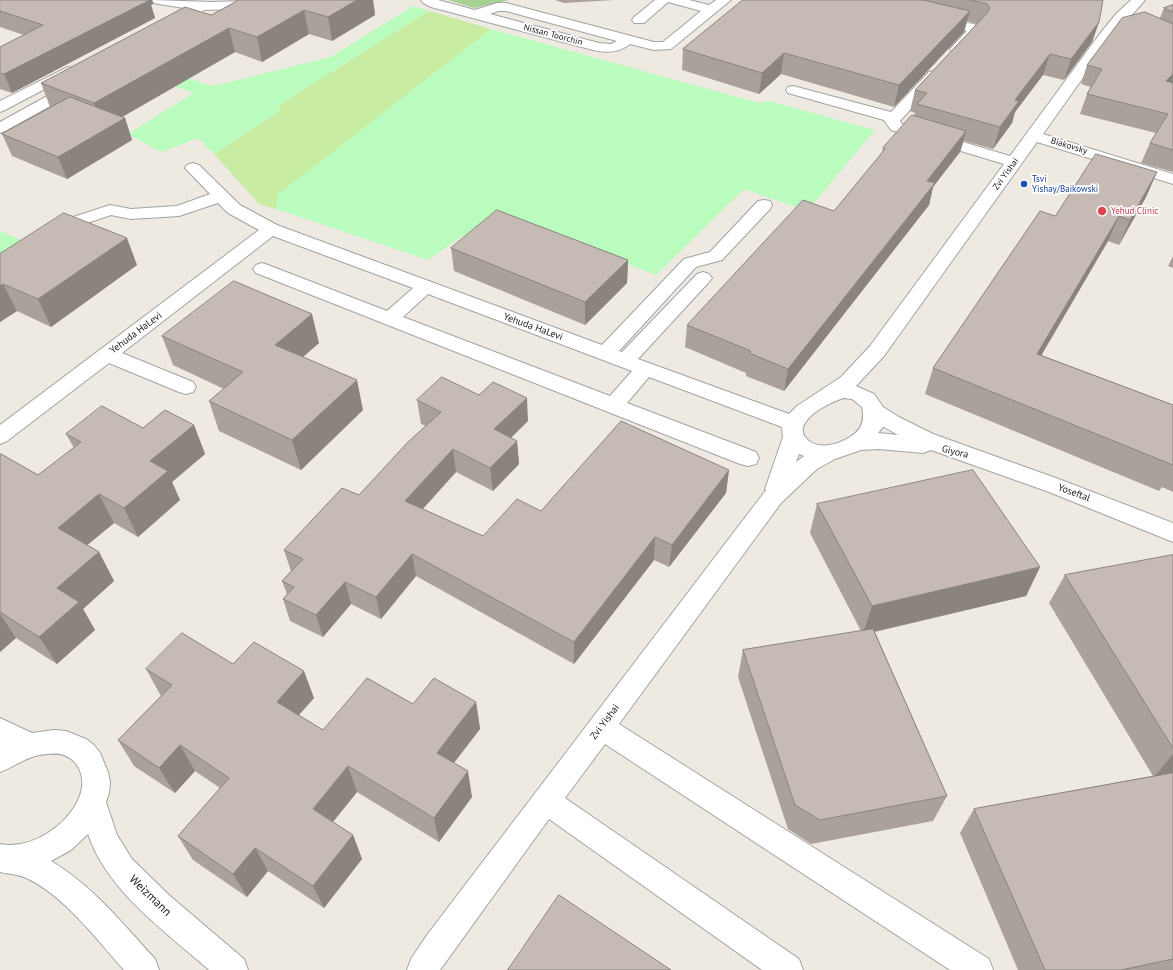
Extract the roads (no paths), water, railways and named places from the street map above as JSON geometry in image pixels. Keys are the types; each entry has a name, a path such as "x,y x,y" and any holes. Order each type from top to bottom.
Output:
{"street":[{"path":"159,0 169,3 233,6 265,0"},
{"path":"172,16 196,5 216,0"},
{"name":"Nissan Toorchin","path":"428,0 436,4 476,14 496,7 506,7 654,46 666,46 712,10"},
{"path":"639,20 663,0"},
{"path":"673,0 712,10 724,0"},
{"name":"Zvi Yishai","path":"828,395 848,382 877,351 1014,162 1127,20 1138,0"},
{"path":"165,38 191,22 196,5"},
{"path":"922,15 976,29 892,120 896,127 1014,162"},
{"path":"0,107 77,66"},
{"path":"0,128 86,81"},
{"path":"793,90 894,118"},
{"name":"Biakovsky","path":"1034,136 1173,179"},
{"name":"Yehuda HaLevi","path":"193,168 234,209 271,229 625,361 794,432"},
{"path":"61,227 110,210 131,214 179,211 221,196"},
{"path":"605,354 690,263 716,256 764,205"},
{"name":"Yehuda HaLevi","path":"0,436 271,229"},
{"path":"262,269 748,458"},
{"path":"625,361 703,278"},
{"path":"390,319 425,286"},
{"name":"Zvi Yishai","path":"872,406 869,370 877,351"},
{"path":"107,354 186,388"},
{"path":"613,406 645,369"},
{"path":"842,391 852,392 862,395 872,406 875,421 871,431 856,443 845,449 821,453 810,451 801,446 794,432 802,412 828,395 842,391"},
{"name":"Giyora","path":"872,406 902,429 973,456"},
{"name":"Zvi Yishai","path":"773,497 782,476 794,432"},
{"name":"Giyora","path":"856,443 879,441 905,442 937,447 973,456"},
{"name":"Zvi Yishai","path":"410,970 430,958 773,497 793,477 809,464 831,452"},
{"name":"Yoseftal","path":"973,456 1104,504 1173,533"},
{"path":"601,728 978,970"},
{"path":"0,730 32,745"},
{"path":"0,760 20,748 40,742 59,742 75,746 88,755 94,769 96,780 92,803 81,821 60,842 46,850 24,858 6,858"},
{"path":"546,801 788,970"},
{"name":"Weizmann","path":"92,803 105,842 122,869 160,907 233,970"},
{"path":"6,858 38,869 57,882 87,908 144,970"}],"place":[{"name":"Tsvi Yishay/Baikowski","path":"1024,184"},
{"name":"Yehud Clinic","path":"1102,211"}]}
